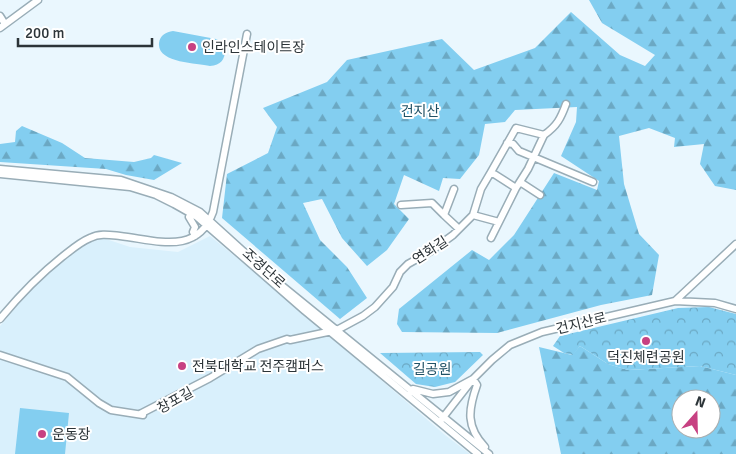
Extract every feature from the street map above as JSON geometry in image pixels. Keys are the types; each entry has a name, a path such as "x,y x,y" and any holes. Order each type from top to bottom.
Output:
{"street":[{"path":"0,16 3,26 38,0"},
{"path":"0,319 40,274 76,246 92,237 106,234 166,242 182,242 195,236 206,226 213,212 247,34"},
{"path":"491,238 544,135 556,126 562,118 566,104"},
{"path":"544,135 516,128 507,143 513,144 519,151 593,182"},
{"name":"연화길","path":"334,331 363,316 393,287 400,272 408,264 431,251 453,235 473,215 481,190 507,143"},
{"name":"조경단로","path":"0,169 121,180 140,185 184,202 210,220 334,331 411,392 478,454"},
{"path":"492,172 540,195"},
{"name":"조경단로","path":"0,174 130,187 156,195 191,214 441,420 490,454"},
{"path":"444,215 454,189"},
{"path":"401,205 432,203 459,229"},
{"path":"191,214 189,217 195,227 193,232 195,236"},
{"path":"473,215 499,222"},
{"name":"건지산로","path":"441,420 473,379 502,351 528,337 675,301 736,244"},
{"path":"675,301 715,303 736,309"},
{"name":"창포길","path":"0,355 67,377 99,403 111,410 145,416 258,353 288,343 290,340 334,331"},
{"path":"411,392 413,389 433,394 449,392 473,379 477,385 470,409 471,424 477,439 490,454"}],"shaded area":[{"name":"전북대학교 전주캠퍼스","path":"210,236 274,288 445,435 470,454 0,454 0,326 41,277 83,246 100,237 130,247 178,252"}],"green space":[{"name":"건지산","path":"589,0 736,0 736,190 715,186 700,164 704,144 674,147 675,138 649,128 619,136 624,184 639,234 659,255 652,295 601,305 497,333 402,332 397,324 399,309 472,250 489,260 514,235 554,173 597,190 599,181 561,156 576,122 577,107 515,110 505,122 485,124 479,155 460,179 443,178 439,191 404,175 394,204 409,219 387,250 367,266 342,238 322,199 303,203 320,240 347,267 367,298 340,319 222,218 227,174 268,153 277,127 263,108 327,82 347,60 442,39 474,70 535,48 571,12 620,55 645,66 655,55 602,23"},
{"name":"인라인스테이트장","path":"173,31 220,41 225,49 223,59 220,63 210,66 179,61 164,55 160,50 159,43 164,34"},
{"path":"22,126 62,143 85,158 134,162 151,158 154,155 182,163 154,180 106,169 0,162 0,144 15,142 16,131"},
{"name":"덕진체련공원","path":"709,307 736,314 736,375 700,366 628,370 608,364 580,346 573,355 564,353 553,346 560,336 678,308"},
{"path":"580,346 608,364 628,370 700,366 736,375 736,454 561,454 539,347 572,355"},
{"name":"길공원","path":"480,352 483,355 455,382 435,387 416,384 380,353"},
{"name":"운동장","path":"20,408 69,413 65,454 15,454"}],"place":[{"name":"인라인스테이트장","path":"192,47"},
{"name":"덕진체련공원","path":"646,341"},
{"name":"전북대학교 전주캠퍼스","path":"182,366"},
{"name":"운동장","path":"42,434"}]}
